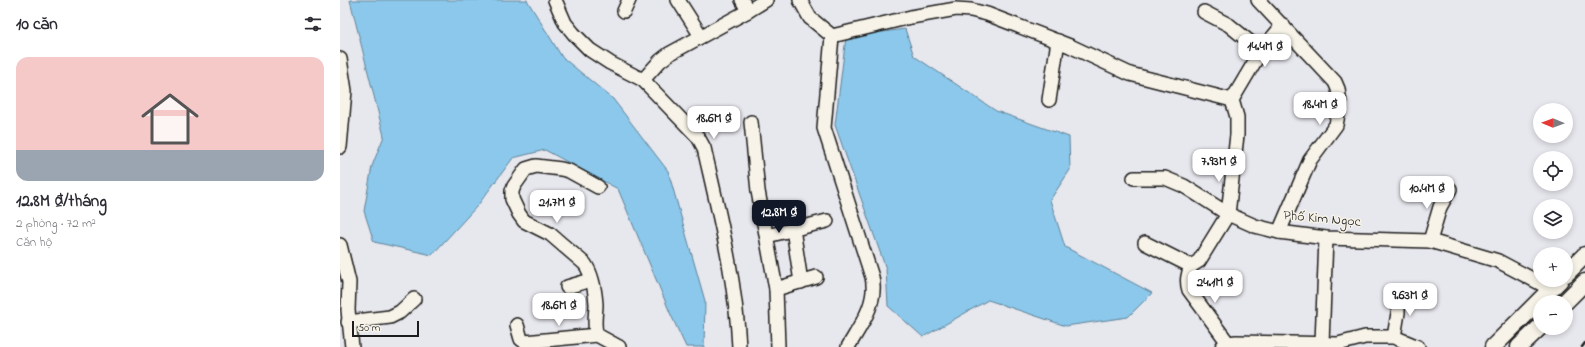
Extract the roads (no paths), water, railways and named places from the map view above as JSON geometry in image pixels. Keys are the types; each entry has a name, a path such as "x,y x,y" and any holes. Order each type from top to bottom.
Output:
{"main road":[{"path":"1573,267 1585,255"},
{"path":"1572,295 1585,282"},
{"path":"1493,347 1554,287"},
{"path":"1519,347 1533,333"}],"street":[{"path":"555,0 565,23 590,50 610,63 643,80 698,137 704,148 731,274 738,321 739,347"},
{"path":"678,0 701,36"},
{"path":"742,0 748,12"},
{"path":"643,80 660,61 701,36 748,12 766,0"},
{"path":"800,0 810,18 832,36"},
{"path":"1258,0 1335,82 1338,89 1340,104 1336,125 1310,160 1279,232"},
{"path":"832,36 910,17 956,9 971,10 987,14 1058,42 1130,74 1232,100"},
{"path":"1204,12 1229,25 1261,51"},
{"path":"1283,25 1261,51 1232,100 1237,117 1238,135 1228,214 1199,261 1191,266 1187,284 1189,290 1227,346 1322,342 1339,345 1364,337 1394,337 1418,347"},
{"path":"832,36 824,128 872,277 874,288 872,301 869,308 848,347"},
{"path":"1049,100 1058,42"},
{"path":"340,60 345,91 340,140"},
{"path":"751,122 758,191 776,289 778,347"},
{"path":"597,336 595,328 596,302 588,269 585,264 550,234 524,221 512,199 512,191 526,169 536,166 569,171 598,187"},
{"name":"Phố Kim Ngọc","path":"1134,178 1165,178 1184,186 1228,214 1255,226 1279,232 1326,238 1430,241 1498,262 1533,276"},
{"path":"1430,241 1440,207 1450,189"},
{"path":"767,236 827,221"},
{"path":"793,230 801,282"},
{"path":"1322,342 1326,238"},
{"path":"1145,243 1191,266"},
{"path":"340,245 349,282 345,315 352,347"},
{"path":"776,289 816,277"},
{"path":"567,288 591,280"},
{"path":"1394,337 1398,313 1398,295"},
{"path":"345,315 390,317 400,312 414,299"},
{"path":"517,325 521,339 525,342 597,336 621,344"}],"water":[{"path":"350,0 527,0 562,57 613,99 668,171 705,301 704,347 686,347 618,189 545,150 513,158 478,205 432,255 374,242 364,211 372,166 384,136"},
{"path":"905,29 914,56 996,111 1069,137 1070,170 1050,200 1065,247 1152,293 1128,317 1066,326 988,300 923,337 888,306 886,269 835,125 846,37"}],"railway":[{"path":"1582,347 1585,343"}]}
